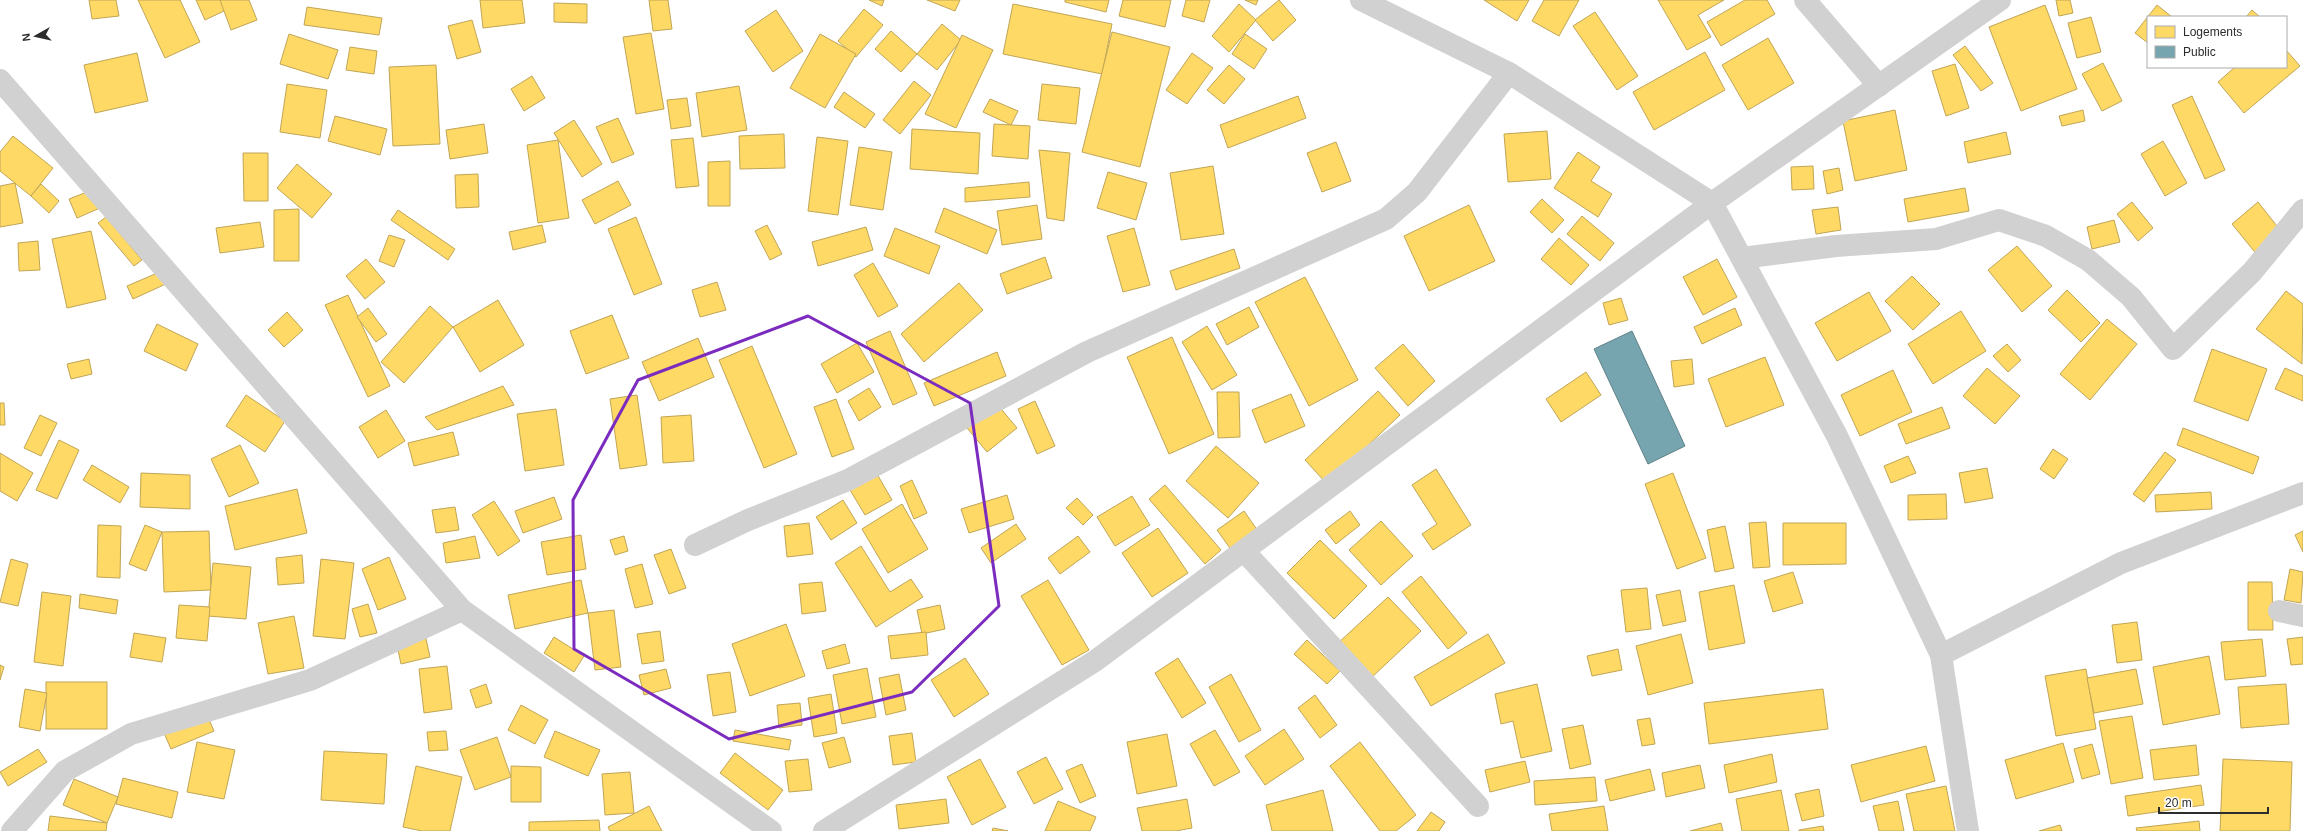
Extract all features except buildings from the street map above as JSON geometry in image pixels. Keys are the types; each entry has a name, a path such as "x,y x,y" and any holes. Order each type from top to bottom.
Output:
{"street":[{"path":"1805,0 1879,86"},
{"path":"824,831 1095,661 1712,203 2000,0"},
{"path":"1374,3 1509,73 1712,203 1837,436 1941,655 1968,831"},
{"path":"695,545 748,520 848,480 1086,352 1386,219 1417,192 1509,73"},
{"path":"0,80 462,610 771,831"},
{"path":"1742,258 1836,246 1936,239 1999,220 2046,236 2088,260 2131,297 2173,349 2252,272 2303,210"},
{"path":"1941,655 2121,563 2303,494"},
{"path":"1244,551 1478,806"},
{"path":"12,831 66,771 131,734 310,680 462,610"},
{"path":"2279,611 2303,616"}],"highlighted area":[{"path":"808,316 970,403 999,606 912,692 729,739 574,649 573,500 638,380"}]}
